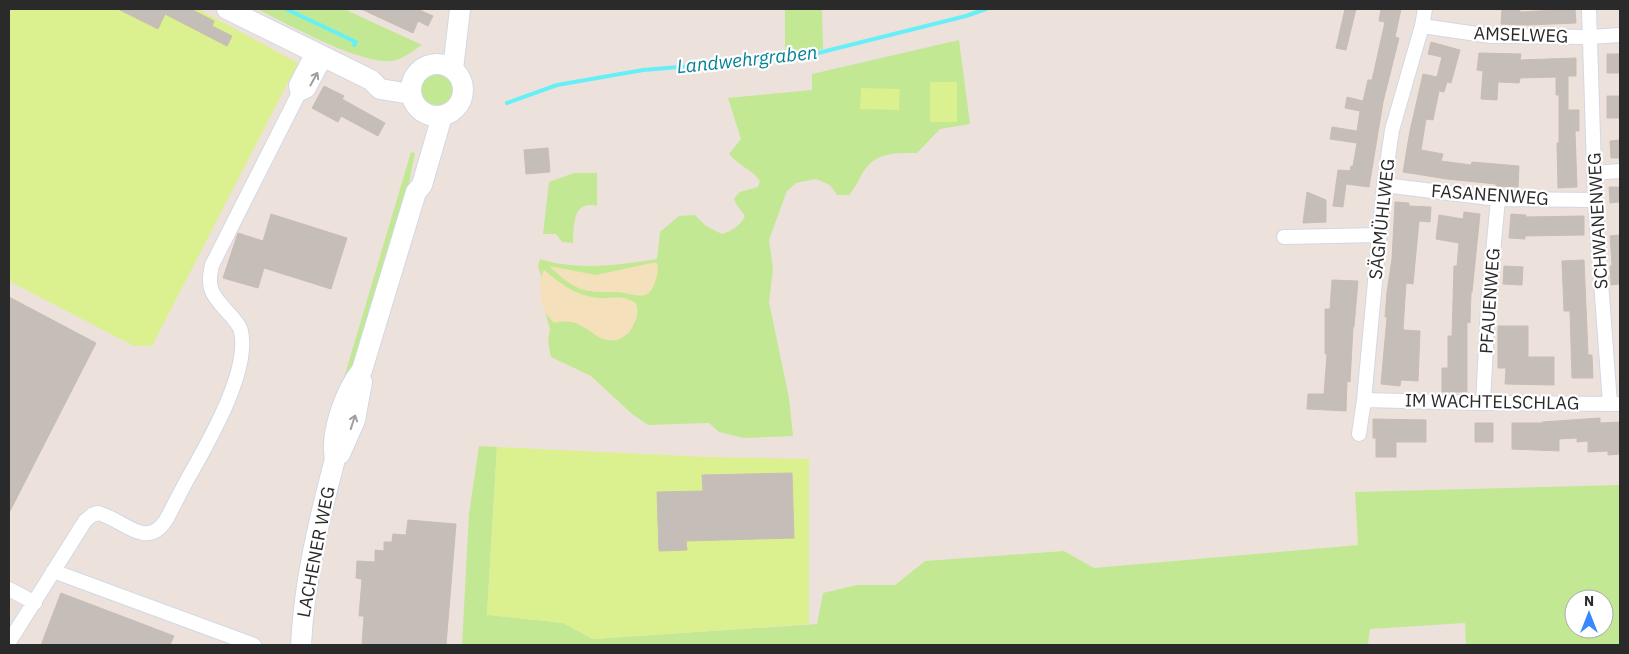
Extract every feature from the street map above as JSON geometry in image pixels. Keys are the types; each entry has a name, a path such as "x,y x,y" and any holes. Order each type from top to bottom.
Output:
{"main road":[{"path":"227,9 371,80 383,77 412,87"},
{"path":"444,66 443,42 450,9"},
{"path":"444,66 460,9"},
{"path":"444,66 461,80 463,94 458,106 453,111 435,116 416,107 412,87 422,69 444,66"},
{"name":"LACHENER WEG","path":"301,645 304,604 311,562 335,459 342,451 355,420 363,381 362,370 416,192 422,185 435,116"}],"street":[{"name":"SÄGMÜHLWEG","path":"1359,434 1364,400 1384,186 1392,130 1422,26 1425,9"},
{"name":"SCHWANENWEG","path":"1589,9 1595,200 1615,404"},
{"name":"AMSELWEG","path":"1422,26 1491,36 1590,37 1620,35"},
{"path":"9,642 85,521 98,513 140,533 148,534 160,529 210,439 228,400 242,348 241,330 230,314 216,300 210,287 209,276 212,266 298,95 308,90 319,55"},
{"path":"1594,173 1620,171"},
{"name":"FASANENWEG","path":"1384,186 1498,199 1595,200"},
{"name":"PFAUENWEG","path":"1483,403 1488,307 1498,199"},
{"path":"1284,237 1380,235"},
{"name":"IM WACHTELSCHLAG","path":"1364,400 1615,404"},
{"path":"53,571 254,645"},
{"path":"9,589 35,603"}],"green space":[{"path":"9,9 198,9 298,63 152,346 134,346 9,281"},
{"path":"257,9 344,9 422,45 400,59 391,61 377,60 342,50 323,42"},
{"path":"785,9 822,9 823,49 785,54"},
{"path":"959,40 970,124 940,129 917,153 889,154 876,159 866,168 849,195 837,195 830,185 816,179 796,183 787,191 769,240 773,269 769,302 789,398 793,436 744,438 719,432 709,423 648,425 632,414 591,376 551,357 548,341 550,329 542,302 541,276 538,266 540,259 569,265 598,266 657,259 660,232 679,216 695,215 706,226 722,234 730,231 741,222 745,216 734,198 740,192 758,187 760,181 729,154 741,139 728,98 812,90 812,74"},
{"path":"437,71 451,77 457,91 451,105 437,111 423,105 417,91 423,77"},
{"path":"930,82 957,82 957,122 930,122"},
{"path":"861,88 900,89 899,110 860,109"},
{"path":"411,152 415,153 407,193 350,381 335,408"},
{"path":"574,173 597,173 597,206 589,205 579,211 574,222 573,243 562,242 556,234 543,234 549,182"},
{"path":"479,446 497,447 487,614 563,623 593,639 817,624 823,593 857,585 895,585 925,561 1064,551 1094,568 1358,545 1355,492 1620,485 1620,645 1466,645 1465,623 1370,629 1368,645 462,645 469,514"},
{"path":"497,447 707,457 809,459 809,624 593,639 563,623 487,615"}],"sand":[{"path":"657,263 658,266 655,282 648,293 639,296 581,289 568,282 549,266 596,275"},
{"path":"544,270 563,284 583,295 599,298 621,298 636,303 637,315 628,334 610,341 575,323 554,323 546,314 541,298 540,286"}],"building":[{"path":"118,9 191,9 214,21 212,26 232,36 227,46 165,14 158,29"},
{"path":"361,9 417,9 433,16 428,26 418,21 413,33"},
{"path":"1345,9 1356,9 1346,50 1336,48"},
{"path":"1381,9 1401,9 1395,37 1399,38 1383,102 1369,187 1346,184 1343,207 1333,206 1338,170 1350,171 1351,166 1353,166 1357,143 1330,139 1332,127 1357,131 1360,111 1345,108 1347,97 1363,101 1368,80 1372,80 1385,22 1379,21"},
{"path":"1502,9 1520,9 1520,12 1575,9 1576,23 1501,24"},
{"path":"1431,42 1460,50 1451,83 1447,82 1444,92 1439,91 1433,120 1426,119 1421,150 1443,154 1441,161 1471,165 1472,162 1519,166 1518,187 1496,186 1496,184 1403,172 1423,74 1437,77 1442,57 1428,54"},
{"path":"1479,53 1521,54 1520,60 1576,58 1576,76 1568,76 1568,110 1579,110 1579,131 1575,131 1577,187 1558,188 1559,95 1556,95 1556,77 1520,78 1519,83 1498,82 1497,100 1481,99 1483,71 1477,70"},
{"path":"1607,54 1620,54 1620,73 1607,73"},
{"path":"324,86 344,96 342,99 385,123 378,136 341,116 338,122 312,108"},
{"path":"1607,96 1620,96 1620,118 1607,118"},
{"path":"1620,140 1620,158 1611,158 1610,141"},
{"path":"548,148 550,172 526,174 524,150"},
{"path":"1609,187 1620,187 1620,202 1610,203"},
{"path":"1307,192 1326,200 1326,222 1303,223"},
{"path":"1395,202 1409,203 1409,206 1431,207 1430,222 1419,221 1413,284 1406,283 1403,330 1420,331 1418,381 1401,380 1400,386 1381,384"},
{"path":"1464,212 1480,214 1471,292 1470,323 1467,322 1467,392 1442,392 1442,368 1448,368 1448,336 1452,336 1454,266 1457,266 1459,243 1436,239 1439,215 1463,219"},
{"path":"271,214 347,238 331,289 264,268 258,288 223,278 238,233 263,241"},
{"path":"1511,214 1526,215 1526,217 1584,216 1584,235 1525,236 1525,239 1509,238"},
{"path":"1620,235 1620,284 1611,285 1610,236"},
{"path":"1584,260 1588,355 1592,355 1593,378 1572,378 1570,311 1564,311 1562,261"},
{"path":"1504,266 1523,267 1522,285 1503,284"},
{"path":"1332,280 1358,281 1350,382 1347,381 1346,411 1307,409 1308,394 1324,394 1327,354 1325,354 1325,309 1330,309"},
{"path":"9,297 96,343 9,513"},
{"path":"1498,326 1528,326 1528,357 1554,357 1554,385 1505,384 1506,368 1498,368"},
{"path":"1600,418 1600,423 1620,422 1620,454 1608,455 1608,451 1588,452 1588,441 1577,442 1577,438 1559,439 1559,451 1512,449 1512,423 1542,423"},
{"path":"1373,419 1426,420 1426,442 1396,442 1396,457 1376,457"},
{"path":"1475,423 1493,423 1493,442 1475,442"},
{"path":"792,473 794,538 686,541 687,550 659,551 657,492 703,491 702,475"},
{"path":"408,520 456,524 446,645 362,645 364,616 359,616 362,579 356,578 357,561 375,562 375,550 384,551 384,542 392,542 393,534 406,535"},
{"path":"61,593 174,636 170,645 41,645"}],"waterway":[{"name":"Landwehrgraben","path":"286,9 356,42 354,45"},
{"name":"Landwehrgraben","path":"507,103 557,85 643,70 802,57 966,16 986,9"}]}
